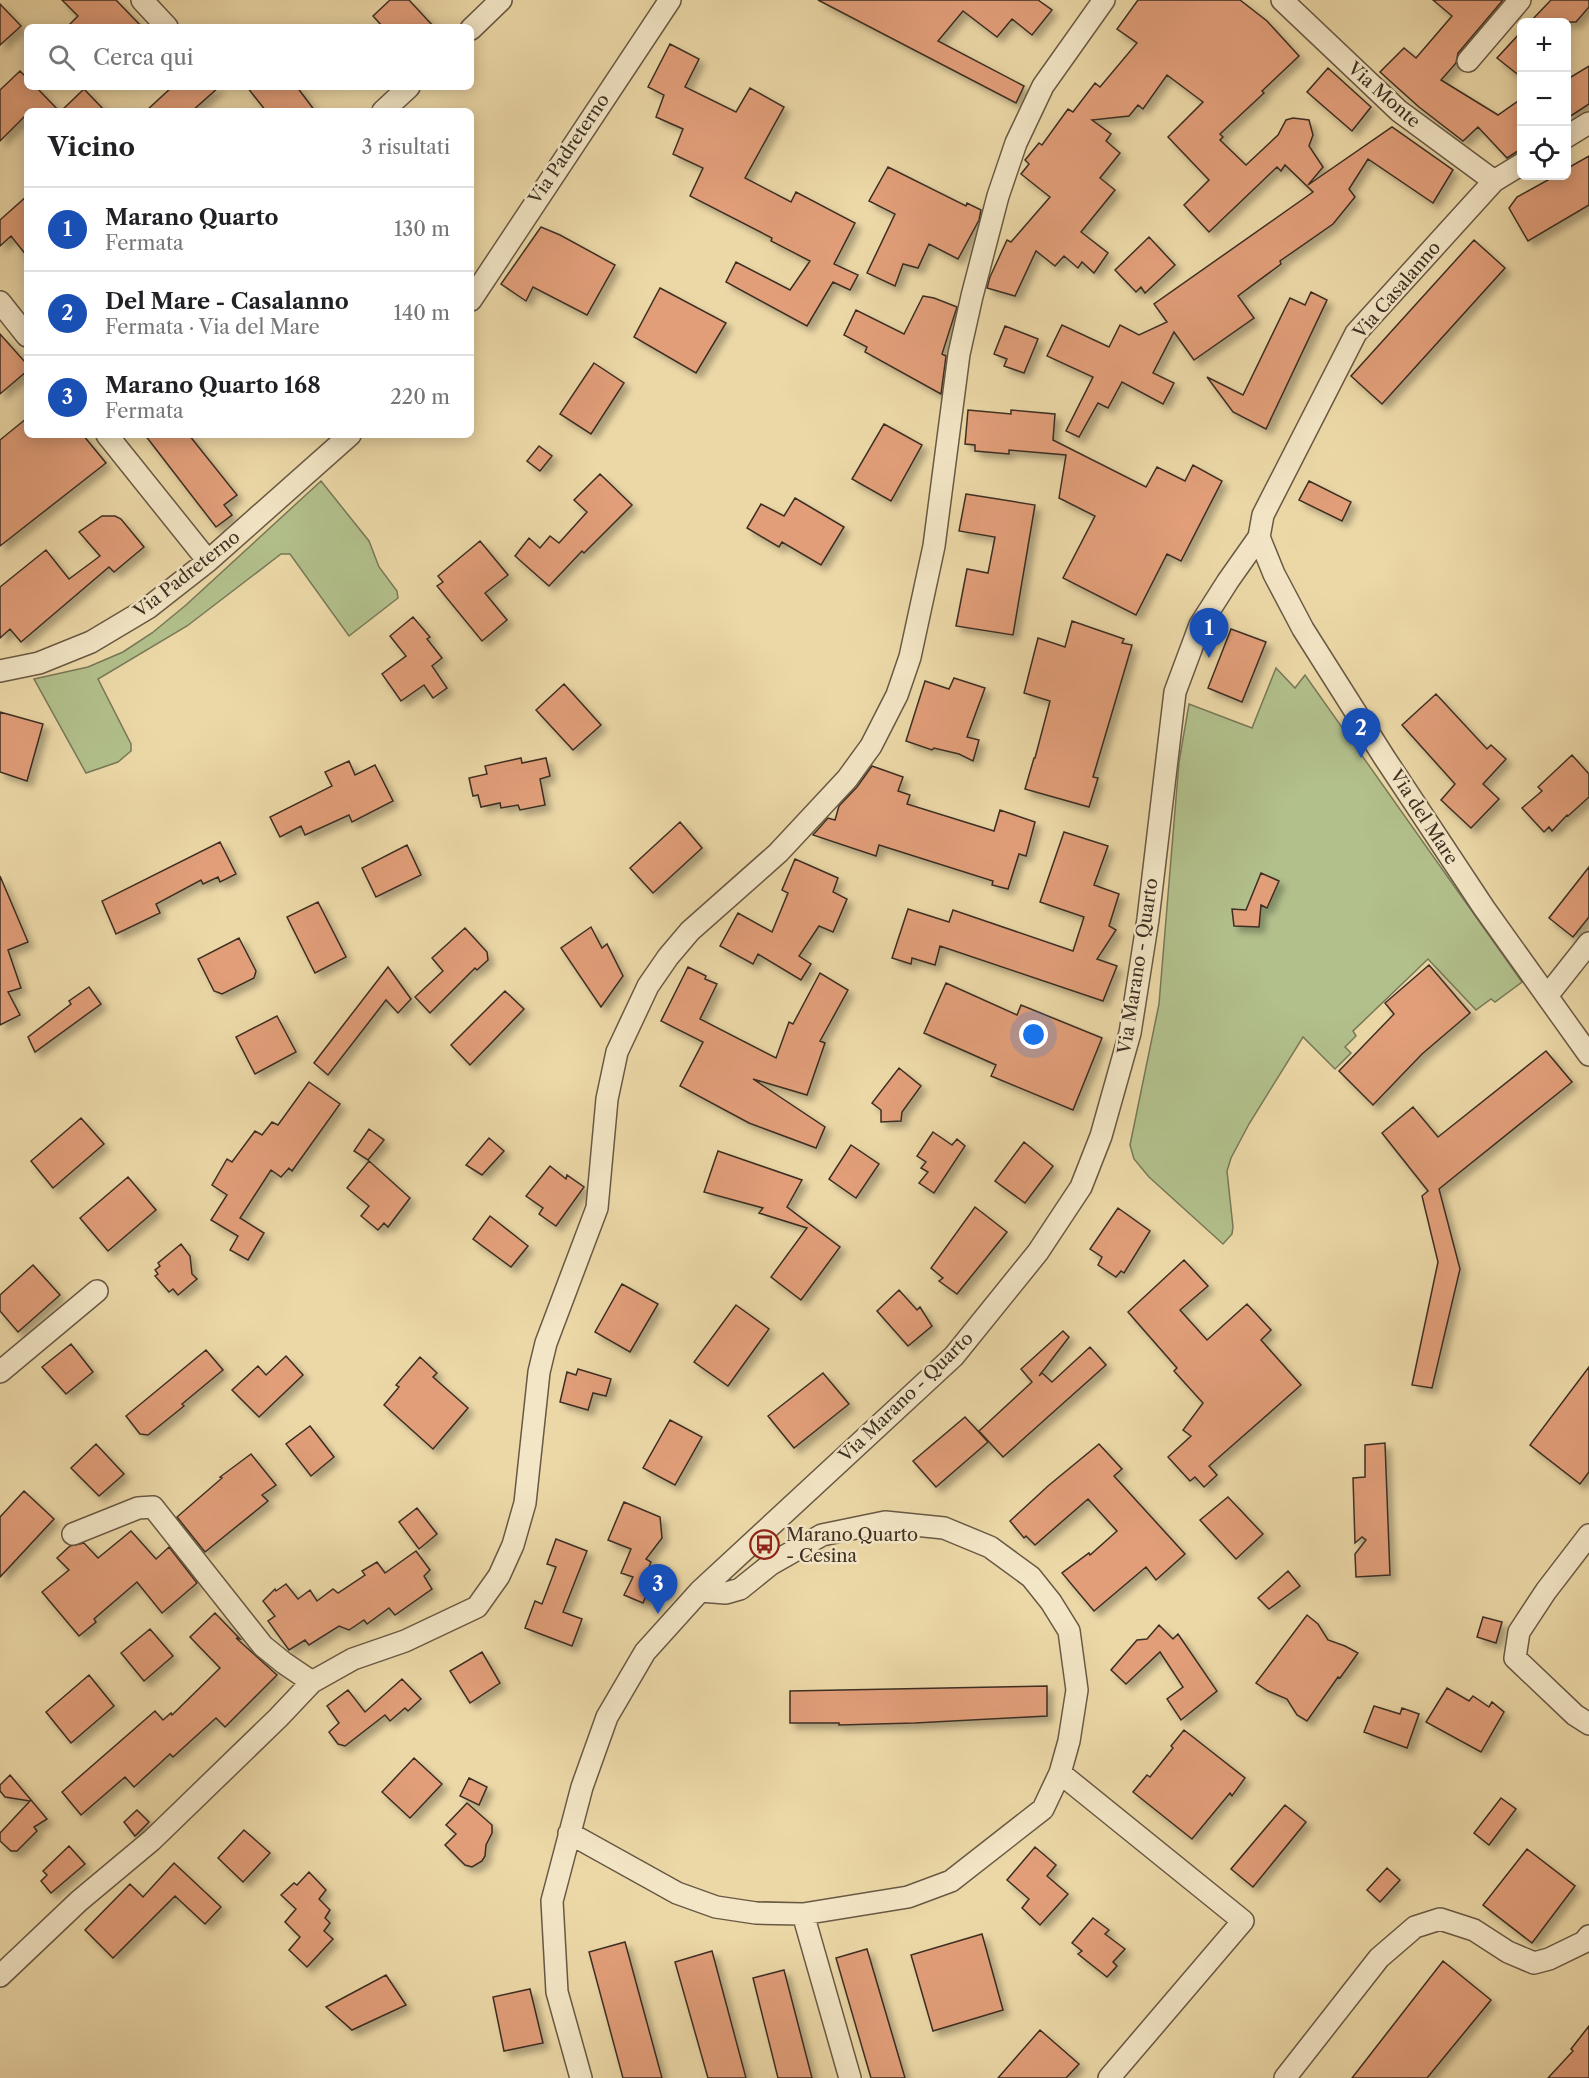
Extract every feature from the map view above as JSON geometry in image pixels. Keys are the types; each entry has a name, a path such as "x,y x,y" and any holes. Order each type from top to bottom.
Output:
{"street":[{"path":"142,0 164,24"},
{"path":"474,26 501,0"},
{"name":"Via Padreterno","path":"474,295 669,0"},
{"path":"0,1976 79,1901 152,1840 312,1682 353,1659 405,1641 477,1607 499,1576 513,1545 525,1503 539,1372 546,1343 597,1208 607,1099 617,1052 648,986 668,957 690,931 778,853 847,779 871,746 897,695 910,657 934,546 959,354 998,196 1016,143 1043,86 1104,0"},
{"name":"Via Monte","path":"1282,0 1399,111 1494,181"},
{"path":"1468,61 1520,0"},
{"path":"386,108 406,90"},
{"path":"1571,134 1589,123"},
{"name":"Via Casalanno","path":"1259,537 1263,515 1356,333 1494,181 1517,167"},
{"path":"0,302 24,332"},
{"path":"109,438 208,561"},
{"name":"Via Padreterno","path":"0,671 39,663 91,642 148,608 208,561 347,438"},
{"name":"Via del Mare","path":"1259,537 1274,574 1309,639 1384,757 1484,908 1588,1054"},
{"name":"Via Marano - Quarto","path":"581,2078 557,1992 552,1901 582,1787 607,1717 645,1652 700,1591 954,1356 1038,1252 1081,1187 1101,1136 1130,1034 1148,919 1175,692 1200,625 1259,537"},
{"path":"1547,996 1589,943"},
{"path":"0,1372 97,1292"},
{"path":"73,1534 138,1508 153,1507 263,1646 284,1664 312,1682"},
{"path":"569,1833 677,1893 716,1908 756,1913 803,1914 908,1897 951,1881 1043,1809 1060,1773 1069,1741 1077,1690 1069,1630 1031,1577 990,1547 944,1528 885,1522 822,1535 771,1564 740,1588 726,1593 700,1591"},
{"path":"1589,1535 1546,1591 1519,1632 1515,1658 1575,1715 1589,1724"},
{"path":"1060,1773 1243,1921 1109,2078"},
{"path":"803,1914 850,2078"},
{"path":"1285,2078 1378,1958 1415,1927 1440,1919 1474,1930 1508,1952 1534,1963 1550,1959 1584,1942 1589,1936"}],"green space":[{"path":"321,481 369,541 379,567 397,591 398,598 349,636 290,554 281,554 187,626 98,679 131,744 131,751 118,762 86,773 34,679 88,667 123,652 152,633 186,605"},
{"path":"1276,668 1295,688 1305,675 1522,982 1495,1002 1491,999 1476,1010 1428,959 1353,1031 1356,1036 1345,1047 1351,1053 1335,1069 1303,1037 1249,1124 1231,1158 1227,1171 1233,1227 1232,1234 1223,1244 1149,1177 1134,1159 1130,1145 1159,1004 1179,762 1189,704 1252,728"}],"building":[{"path":"62,0 116,0 139,24 70,24 78,16"},
{"path":"390,0 409,0 431,24 380,24 373,16"},
{"path":"818,0 1038,0 1052,10 1032,35 1012,19 997,37 963,11 938,41 1024,86 1016,103"},
{"path":"1138,0 1240,0 1267,21 1299,56 1220,134 1223,137 1220,140 1246,165 1278,135 1286,120 1293,118 1309,120 1313,135 1309,146 1323,167 1308,185 1392,127 1453,170 1433,203 1368,159 1349,189 1355,197 1333,224 1280,261 1281,264 1238,296 1254,318 1194,360 1174,332 1153,373 1174,383 1163,404 1122,382 1108,408 1098,403 1079,437 1066,431 1093,377 1047,356 1062,325 1109,347 1120,325 1139,335 1167,322 1154,304 1313,192 1285,165 1281,171 1277,167 1209,232 1184,205 1209,180 1168,137 1203,102 1167,75 1143,109 1138,105 1129,116 1092,120 1111,134 1106,141 1120,153 1100,178 1115,190 1081,232 1108,253 1094,273 1082,262 1078,268 1064,256 1055,266 1036,251 1015,296 987,288 1007,240 1011,242 1050,197 1021,174 1029,164 1025,160 1039,143 1042,145 1068,109 1073,112 1095,83 1100,87 1137,43 1117,29"},
{"path":"1433,0 1503,0 1458,53 1456,63 1441,80 1498,115 1517,102 1517,152 1507,158 1478,127 1463,141 1419,107 1380,72 1404,48 1416,58 1452,16"},
{"path":"1551,0 1589,0 1589,7 1576,22 1571,22 1571,18 1534,18"},
{"path":"0,4 21,26 0,45"},
{"path":"1517,36 1517,74 1497,58"},
{"path":"670,44 699,59 685,87 736,112 750,88 784,107 745,178 791,202 796,192 855,223 834,264 858,275 850,290 833,282 807,326 726,282 736,262 790,290 810,261 771,241 772,238 690,196 703,168 673,154 683,129 656,117 664,95 648,87"},
{"path":"1589,66 1589,104 1571,116 1571,77"},
{"path":"1328,68 1371,107 1352,131 1307,92"},
{"path":"20,71 24,75 24,90 39,90 56,108 24,108 24,117 0,141 0,90"},
{"path":"85,90 102,108 64,108"},
{"path":"169,90 216,90 195,108 149,108"},
{"path":"249,90 299,90 313,108 264,108"},
{"path":"1589,156 1589,205 1528,241 1509,208 1517,197 1548,180 1571,180 1571,166"},
{"path":"888,167 966,206 967,203 981,210 979,220 958,259 929,244 918,268 903,264 895,286 867,273 895,214 869,201"},
{"path":"24,199 24,252 11,236 0,246 0,220"},
{"path":"541,227 615,265 587,315 533,287 526,301 501,284"},
{"path":"1149,237 1175,265 1145,293 1141,287 1136,292 1115,270"},
{"path":"1474,240 1505,268 1382,404 1351,376"},
{"path":"660,288 726,323 696,373 634,337"},
{"path":"1311,292 1327,300 1266,429 1233,412 1207,377 1243,395 1290,298 1305,305"},
{"path":"923,296 957,307 942,354 946,356 941,394 865,352 867,347 844,335 856,310 904,334"},
{"path":"1005,326 1038,339 1024,373 1004,366 1007,359 994,354"},
{"path":"0,334 24,361 24,374 0,394"},
{"path":"594,363 624,383 591,434 560,414"},
{"path":"968,410 1011,414 1011,410 1055,414 1053,440 1146,487 1157,467 1185,481 1193,465 1222,481 1181,561 1167,554 1136,615 1063,578 1095,516 1059,498 1066,455 1009,450 1009,454 975,451 975,445 965,444"},
{"path":"24,420 24,438 85,438 106,463 0,546 0,440"},
{"path":"884,424 922,445 891,501 852,479"},
{"path":"147,438 191,438 237,495 224,505 232,515 216,527"},
{"path":"539,446 552,456 540,471 527,461"},
{"path":"600,474 632,505 584,553 582,551 549,586 515,556 529,538 540,548 550,536 559,543 587,512 574,500"},
{"path":"1309,481 1351,502 1342,521 1299,500"},
{"path":"966,494 1035,505 1013,635 956,626 967,569 988,573 995,537 959,531"},
{"path":"795,498 844,527 821,565 782,542 779,547 747,528 761,504 784,516"},
{"path":"102,516 115,516 121,519 144,547 114,572 109,567 21,642 10,629 0,638 0,587 46,550 69,579 100,556 79,532"},
{"path":"480,541 508,575 485,593 507,620 482,641 437,586 443,582 438,576"},
{"path":"413,617 430,637 427,639 442,658 432,666 447,688 433,698 424,685 401,701 382,674 406,656 390,636"},
{"path":"1072,621 1124,639 1122,643 1132,645 1093,777 1098,778 1089,807 1025,789 1050,701 1024,693 1038,638 1065,647"},
{"path":"1231,629 1266,642 1242,702 1208,688"},
{"path":"954,678 985,688 967,737 979,740 973,761 959,754 934,748 932,750 906,741 925,681 949,689"},
{"path":"564,684 601,725 573,750 536,710"},
{"path":"1436,694 1487,749 1491,745 1506,759 1483,784 1499,799 1471,828 1441,800 1455,784 1402,725"},
{"path":"0,712 43,724 27,781 0,772"},
{"path":"1572,755 1589,774 1589,797 1552,831 1549,827 1544,832 1522,808 1542,791 1538,787"},
{"path":"521,758 522,763 546,758 550,776 540,779 545,805 520,810 518,805 501,808 500,803 481,807 478,795 473,796 469,778 487,774 485,766"},
{"path":"349,761 355,775 375,765 393,801 352,822 349,815 305,835 301,826 280,837 270,817 332,786 325,772"},
{"path":"872,766 903,777 898,791 910,795 907,804 994,831 1000,810 1035,822 1026,856 1019,854 1008,889 992,885 993,881 879,845 876,856 813,835 828,818 835,820 839,806"},
{"path":"680,822 702,848 653,893 630,868"},
{"path":"1064,832 1108,846 1094,885 1119,894 1109,926 1116,930 1097,959 1117,966 1103,1001 940,946 935,965 912,958 911,964 892,958 908,909 949,922 953,910 1073,951 1084,917 1040,902"},
{"path":"220,842 236,874 220,882 218,877 203,884 201,880 156,904 160,913 116,934 102,901"},
{"path":"407,845 421,875 376,897 362,868"},
{"path":"795,859 838,878 833,892 847,899 833,932 819,926 799,956 811,964 801,980 758,954 753,964 720,946 738,913 772,932 788,893 782,890"},
{"path":"1589,867 1589,917 1573,937 1549,918"},
{"path":"1261,873 1279,881 1267,908 1261,905 1259,927 1234,926 1232,909 1246,910"},
{"path":"0,876 28,942 8,950 21,988 8,992 20,1015 0,1025"},
{"path":"318,902 346,957 315,973 287,917"},
{"path":"591,927 602,948 607,944 623,976 601,1007 561,948"},
{"path":"465,928 487,952 488,960 477,970 475,968 430,1013 415,997 443,971 432,958"},
{"path":"239,938 256,971 254,978 222,994 214,991 198,959"},
{"path":"1429,965 1470,1013 1422,1054 1373,1105 1339,1071 1394,1014 1385,1003"},
{"path":"388,967 411,999 398,1013 386,1000 328,1075 314,1063"},
{"path":"688,967 717,984 700,1019 776,1058 789,1022 793,1024 820,973 848,990 820,1041 825,1043 807,1095 753,1079 825,1127 816,1148 749,1123 680,1086 703,1042 661,1021"},
{"path":"946,983 1017,1015 1021,1005 1102,1038 1073,1110 991,1076 996,1065 924,1033"},
{"path":"89,987 101,1004 35,1052 28,1037 71,1004 69,1001"},
{"path":"505,991 524,1009 470,1065 451,1045"},
{"path":"277,1016 296,1052 255,1074 236,1037"},
{"path":"1546,1051 1572,1082 1439,1189 1460,1269 1432,1388 1412,1385 1438,1262 1422,1196 1428,1191 1382,1133 1413,1107 1438,1137"},
{"path":"899,1068 921,1086 902,1112 901,1121 881,1122 881,1110 872,1103"},
{"path":"309,1082 340,1104 292,1171 289,1168 281,1177 271,1170 240,1218 264,1233 248,1260 230,1250 238,1236 211,1220 227,1195 212,1185 227,1159 232,1162 255,1131 262,1135 272,1122 278,1125"},
{"path":"81,1118 104,1144 53,1188 31,1161"},
{"path":"369,1129 384,1140 368,1160 354,1151"},
{"path":"933,1132 952,1145 957,1139 965,1146 934,1193 919,1183 928,1172 921,1168 926,1162 917,1156"},
{"path":"489,1138 504,1151 482,1175 466,1165"},
{"path":"1024,1142 1053,1166 1025,1203 995,1181"},
{"path":"851,1145 879,1164 856,1198 829,1179"},
{"path":"718,1151 802,1180 787,1207 840,1247 801,1300 771,1277 807,1228 759,1213 763,1208 704,1192"},
{"path":"369,1161 410,1198 388,1227 384,1223 378,1230 361,1216 369,1206 347,1188"},
{"path":"550,1166 566,1179 567,1175 584,1187 556,1226 539,1214 543,1208 526,1196"},
{"path":"128,1177 156,1210 108,1251 80,1218"},
{"path":"975,1207 1007,1232 957,1294 939,1281 943,1278 931,1268"},
{"path":"1118,1208 1150,1231 1124,1273 1121,1271 1116,1277 1098,1265 1102,1257 1090,1249"},
{"path":"490,1216 528,1246 511,1267 473,1239"},
{"path":"181,1244 190,1256 192,1274 197,1279 178,1295 173,1289 169,1292 155,1276 158,1274 155,1270 160,1266 158,1263"},
{"path":"1184,1260 1208,1286 1180,1310 1207,1340 1247,1304 1271,1330 1261,1340 1301,1385 1209,1466 1217,1475 1204,1487 1195,1477 1190,1481 1168,1457 1191,1436 1183,1430 1203,1403 1174,1371 1177,1368 1128,1312"},
{"path":"33,1265 60,1295 18,1332 0,1311 0,1295"},
{"path":"622,1284 658,1304 630,1352 595,1332"},
{"path":"899,1290 917,1310 920,1307 932,1326 908,1346 877,1311"},
{"path":"736,1305 769,1329 728,1386 694,1362"},
{"path":"1063,1331 1069,1337 1039,1376 1042,1373 1052,1382 1090,1347 1106,1365 1003,1457 979,1431 1032,1382 1021,1369"},
{"path":"71,1344 93,1372 66,1394 42,1367"},
{"path":"206,1350 223,1370 148,1435 140,1434 126,1416"},
{"path":"286,1356 303,1375 259,1417 232,1390 258,1366 266,1375"},
{"path":"420,1357 437,1373 433,1377 468,1408 433,1449 384,1405 399,1387 396,1385"},
{"path":"1589,1367 1589,1472 1580,1484 1530,1445"},
{"path":"578,1369 611,1379 606,1396 593,1393 588,1410 560,1402 567,1372 576,1375"},
{"path":"823,1373 849,1404 794,1448 768,1416"},
{"path":"965,1417 988,1442 936,1487 913,1461"},
{"path":"670,1420 702,1437 675,1485 643,1468"},
{"path":"310,1426 334,1457 311,1476 286,1444"},
{"path":"1385,1443 1390,1575 1356,1577 1355,1554 1366,1540 1362,1537 1355,1543 1353,1478 1365,1477 1365,1445"},
{"path":"96,1444 124,1474 99,1496 71,1468"},
{"path":"1099,1444 1122,1469 1114,1476 1185,1554 1156,1580 1146,1567 1094,1611 1062,1573 1089,1553 1090,1555 1117,1531 1088,1499 1035,1545 1026,1536 1024,1538 1010,1521"},
{"path":"251,1454 276,1485 262,1495 268,1501 205,1552 177,1517 222,1478 220,1477"},
{"path":"24,1491 54,1519 0,1577 0,1517"},
{"path":"1228,1497 1263,1534 1236,1559 1200,1520"},
{"path":"624,1502 660,1517 662,1538 646,1559 651,1562 646,1574 654,1577 643,1603 624,1595 633,1577 621,1573 631,1549 608,1540"},
{"path":"417,1508 437,1534 419,1549 399,1522"},
{"path":"131,1531 156,1559 169,1547 197,1583 162,1613 137,1582 94,1619 96,1622 79,1636 42,1592 69,1570 57,1558 70,1546 84,1543 98,1558"},
{"path":"556,1539 587,1551 563,1612 582,1619 572,1646 525,1628 535,1601 542,1604 556,1567 547,1564"},
{"path":"416,1551 430,1570 424,1576 432,1589 395,1615 389,1608 367,1624 364,1620 349,1630 339,1626 309,1645 305,1640 289,1650 268,1621 275,1616 263,1601 275,1589 276,1591 286,1584 298,1599 310,1590 317,1601 333,1589 338,1593 365,1575 362,1571 377,1562 385,1573"},
{"path":"1288,1571 1300,1586 1269,1609 1258,1598"},
{"path":"215,1613 240,1639 236,1638 277,1675 225,1727 216,1718 173,1757 170,1754 134,1787 125,1777 81,1815 62,1792 155,1711 163,1720 171,1713 172,1715 220,1668 190,1637"},
{"path":"1307,1615 1318,1624 1328,1640 1358,1653 1307,1721 1297,1715 1287,1699 1256,1683"},
{"path":"1483,1617 1502,1622 1496,1643 1477,1637"},
{"path":"1159,1625 1173,1639 1178,1634 1217,1691 1181,1720 1167,1699 1183,1687 1160,1652 1126,1684 1111,1670 1137,1640 1147,1639"},
{"path":"150,1629 173,1656 144,1681 121,1653"},
{"path":"482,1652 500,1683 470,1703 450,1671"},
{"path":"89,1675 114,1706 71,1743 46,1712"},
{"path":"402,1679 421,1699 408,1711 405,1708 390,1721 385,1715 345,1746 338,1744 329,1732 339,1723 327,1706 348,1690 365,1712"},
{"path":"1047,1686 1047,1716 915,1723 839,1725 839,1723 790,1723 790,1691"},
{"path":"1447,1688 1469,1701 1473,1696 1489,1707 1492,1702 1504,1712 1481,1752 1426,1722"},
{"path":"1374,1706 1400,1714 1402,1708 1419,1714 1407,1748 1364,1732"},
{"path":"1184,1730 1245,1778 1232,1796 1230,1793 1192,1839 1133,1792 1147,1775 1150,1777"},
{"path":"414,1758 442,1784 410,1818 382,1792"},
{"path":"10,1775 47,1819 34,1827 37,1831 17,1851 11,1851 0,1841 0,1833 30,1801 5,1797 0,1791 0,1785"},
{"path":"469,1778 487,1787 479,1805 460,1796"},
{"path":"1501,1798 1516,1809 1489,1845 1474,1833"},
{"path":"467,1803 492,1825 485,1856 482,1861 472,1867 465,1865 445,1845 456,1834 446,1825"},
{"path":"1285,1805 1306,1822 1253,1887 1231,1869"},
{"path":"137,1810 149,1822 135,1836 124,1822"},
{"path":"244,1830 270,1853 243,1882 218,1858"},
{"path":"69,1846 85,1864 51,1893 41,1881 47,1875 43,1871"},
{"path":"1035,1847 1056,1865 1047,1876 1068,1894 1040,1925 1022,1908 1029,1899 1007,1880"},
{"path":"1527,1849 1575,1886 1532,1943 1483,1905"},
{"path":"174,1863 221,1907 205,1924 175,1896 113,1958 85,1930 130,1884 143,1897"},
{"path":"1387,1868 1400,1880 1380,1902 1367,1890"},
{"path":"309,1872 326,1890 319,1899 330,1910 325,1918 330,1923 324,1931 333,1939 307,1967 289,1950 300,1937 285,1922 296,1909 281,1895 294,1883 297,1885"},
{"path":"1093,1918 1109,1930 1105,1934 1125,1949 1113,1962 1117,1966 1107,1977 1078,1954 1082,1951 1072,1943"},
{"path":"982,1934 1003,2010 933,2031 911,1955"},
{"path":"625,1942 662,2078 623,2078 589,1952"},
{"path":"867,1949 905,2078 871,2078 836,1958"},
{"path":"712,1951 746,2078 708,2078 675,1962"},
{"path":"1443,1961 1491,2000 1427,2078 1352,2078"},
{"path":"784,1970 812,2078 778,2078 753,1978"},
{"path":"386,1975 406,2005 352,2030 326,2007"},
{"path":"530,1989 543,2043 504,2051 493,1997"},
{"path":"1589,2026 1589,2078 1548,2078 1573,2051 1571,2049"},
{"path":"1040,2030 1079,2064 1066,2078 998,2078"}],"place":[{"name":"Marano Quarto","path":"1209,658"},
{"name":"Del Mare - Casalanno","path":"1361,758"},
{"name":"Marano Quarto - Cesina","path":"765,1545"},
{"name":"Marano Quarto 168","path":"658,1614"}]}
